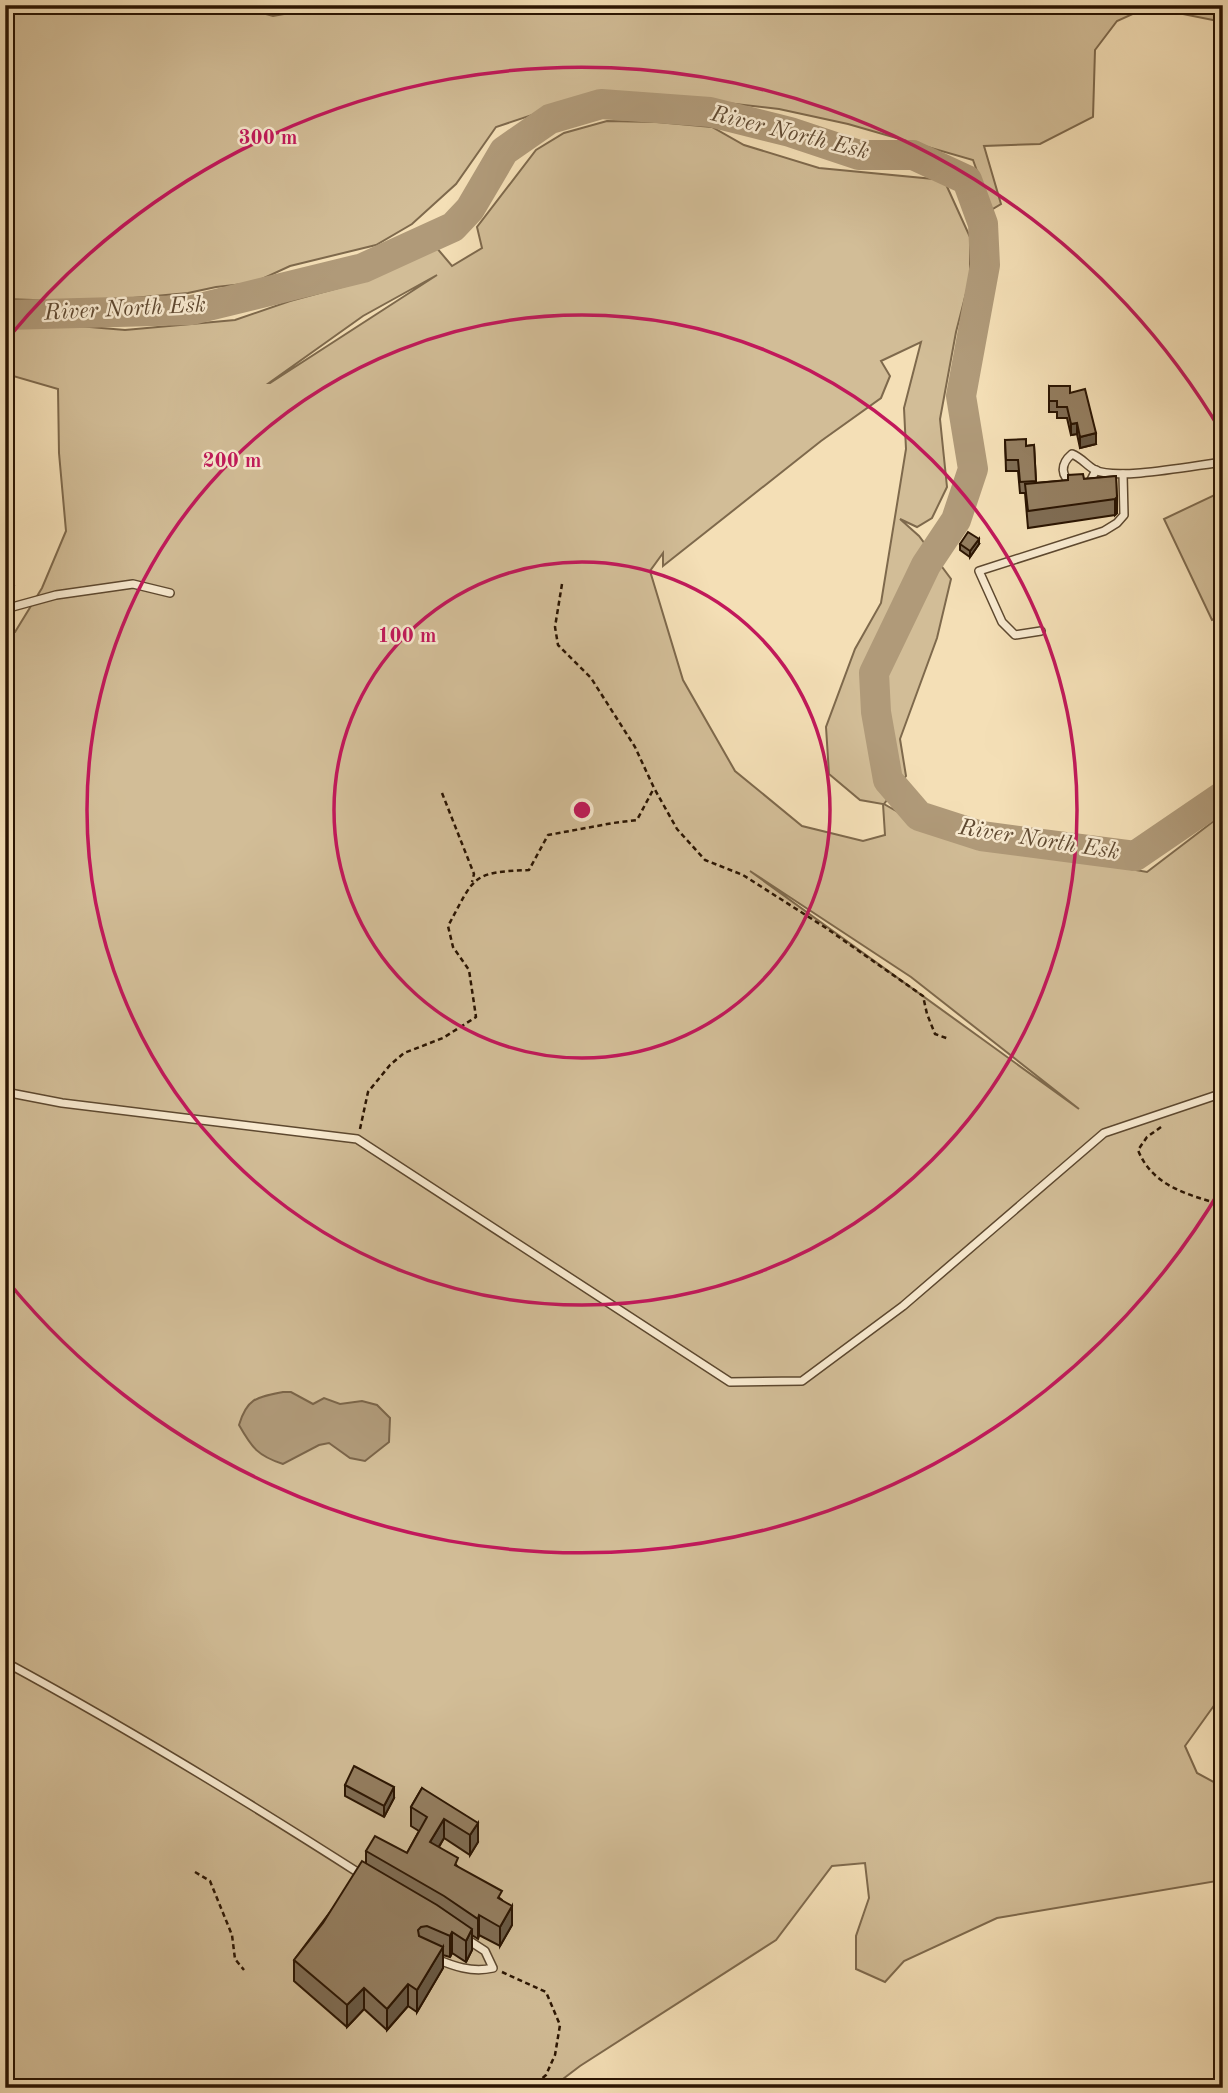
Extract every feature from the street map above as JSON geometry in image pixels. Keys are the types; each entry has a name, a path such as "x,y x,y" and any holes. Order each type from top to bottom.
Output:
{"lane":[{"path":"1096,470 1090,482 1077,485 1066,478 1063,465 1072,454 1081,457 1096,470 1123,474 1223,462"},
{"path":"1041,631 1015,635 1002,622 979,571 1104,531 1117,523 1124,515 1123,474"},
{"path":"5,609 56,595 134,584 170,593"},
{"path":"5,1092 76,1105 357,1139 730,1382 802,1381 903,1306 1104,1133 1223,1093"},
{"path":"5,1662 205,1776 367,1878"},
{"path":"424,1953 452,1966 482,1970 493,1968 485,1951 462,1936"}],"path":[{"path":"562,584 555,627 558,645 591,678 635,747 677,829 705,860 743,875 826,928 923,996 935,1034 949,1039"},
{"path":"471,883 480,875 529,870 548,835 637,820 654,788"},
{"path":"357,1139 368,1092 390,1065 404,1053 443,1038 476,1017 469,970 453,947 448,926 474,874 442,793"},
{"path":"1175,1110 1173,1119 1147,1137 1138,1150 1143,1163 1158,1180 1201,1199 1223,1205"},
{"path":"195,1872 210,1881 232,1935 235,1959 244,1970"},
{"path":"493,1968 546,1993 561,2025 551,2065 546,2075 531,2088"}],"shaded area":[{"path":"5,5 233,5 273,16 335,5 1223,5 1223,22 1148,7 1117,21 1095,50 1093,117 1040,144 984,146 1001,204 991,210 973,160 848,124 779,109 682,98 598,93 496,127 456,184 412,224 376,245 290,266 253,283 188,293 89,302 5,299"},
{"path":"607,121 712,127 744,145 819,168 944,180 970,237 970,278 956,332 940,419 947,487 932,518 917,527 900,519 919,536 951,579 937,638 900,739 906,776 884,804 928,829 980,843 1147,872 1223,814 1223,1693 1185,1746 1197,1773 1223,1787 1223,1880 997,1918 904,1961 885,1982 856,1969 856,1936 869,1898 865,1863 832,1866 776,1940 580,2066 551,2088 5,2088 5,632 15,632 42,588 66,531 59,453 58,389 13,376 5,352 5,329 9,325 125,330 235,320 290,301 360,282 436,247 452,266 482,248 477,227 536,150 564,133","holes":["437,275 270,383 269,383 363,316","921,342 904,408 906,449 881,603 855,649 826,727 829,774 860,800 883,804 885,835 863,841 802,826 735,771 683,680 650,571 663,553 663,566 821,441 881,398 890,376 881,361","750,871 911,977 1079,1109"]},
{"path":"1223,491 1223,615 1212,620 1164,519"},
{"path":"291,1392 313,1404 324,1398 340,1404 362,1401 377,1405 390,1418 389,1442 365,1461 350,1458 329,1443 319,1445 283,1464 267,1458 252,1445 239,1425 246,1409 254,1400"}],"building":[{"path":"1049,386 1070,386 1070,393 1085,389 1096,433 1080,437 1077,423 1071,424 1067,407 1057,407 1057,401 1049,401"},
{"path":"1026,439 1026,446 1034,445 1036,481 1020,482 1018,460 1006,460 1005,440"},
{"path":"1083,474 1084,479 1116,476 1117,497 1028,511 1025,484 1068,480 1068,475"},
{"path":"968,532 979,539 970,551 960,544"},
{"path":"10,567 14,585 5,587 5,568"},
{"path":"354,1766 394,1787 384,1806 345,1785"},
{"path":"422,1788 478,1823 470,1835 444,1819 430,1842 458,1858 455,1865 502,1891 498,1898 512,1906 500,1927 479,1915 478,1919 366,1851 375,1836 407,1853 427,1817 411,1807"},
{"path":"362,1861 472,1929 466,1941 452,1932 450,1936 427,1926 421,1927 418,1930 419,1936 443,1947 417,1990 408,1984 387,2009 364,1988 347,2005 294,1960 323,1923"}],"waterway":[{"name":"River North Esk","path":"5,315 192,310 363,268 453,227 470,209 504,151 550,119 601,104 710,112 790,132 859,155 913,155 967,180 983,224 985,265 961,396 973,469 956,520 926,565 874,673 876,712 888,780 919,816 981,836 1135,856 1223,796"}]}
